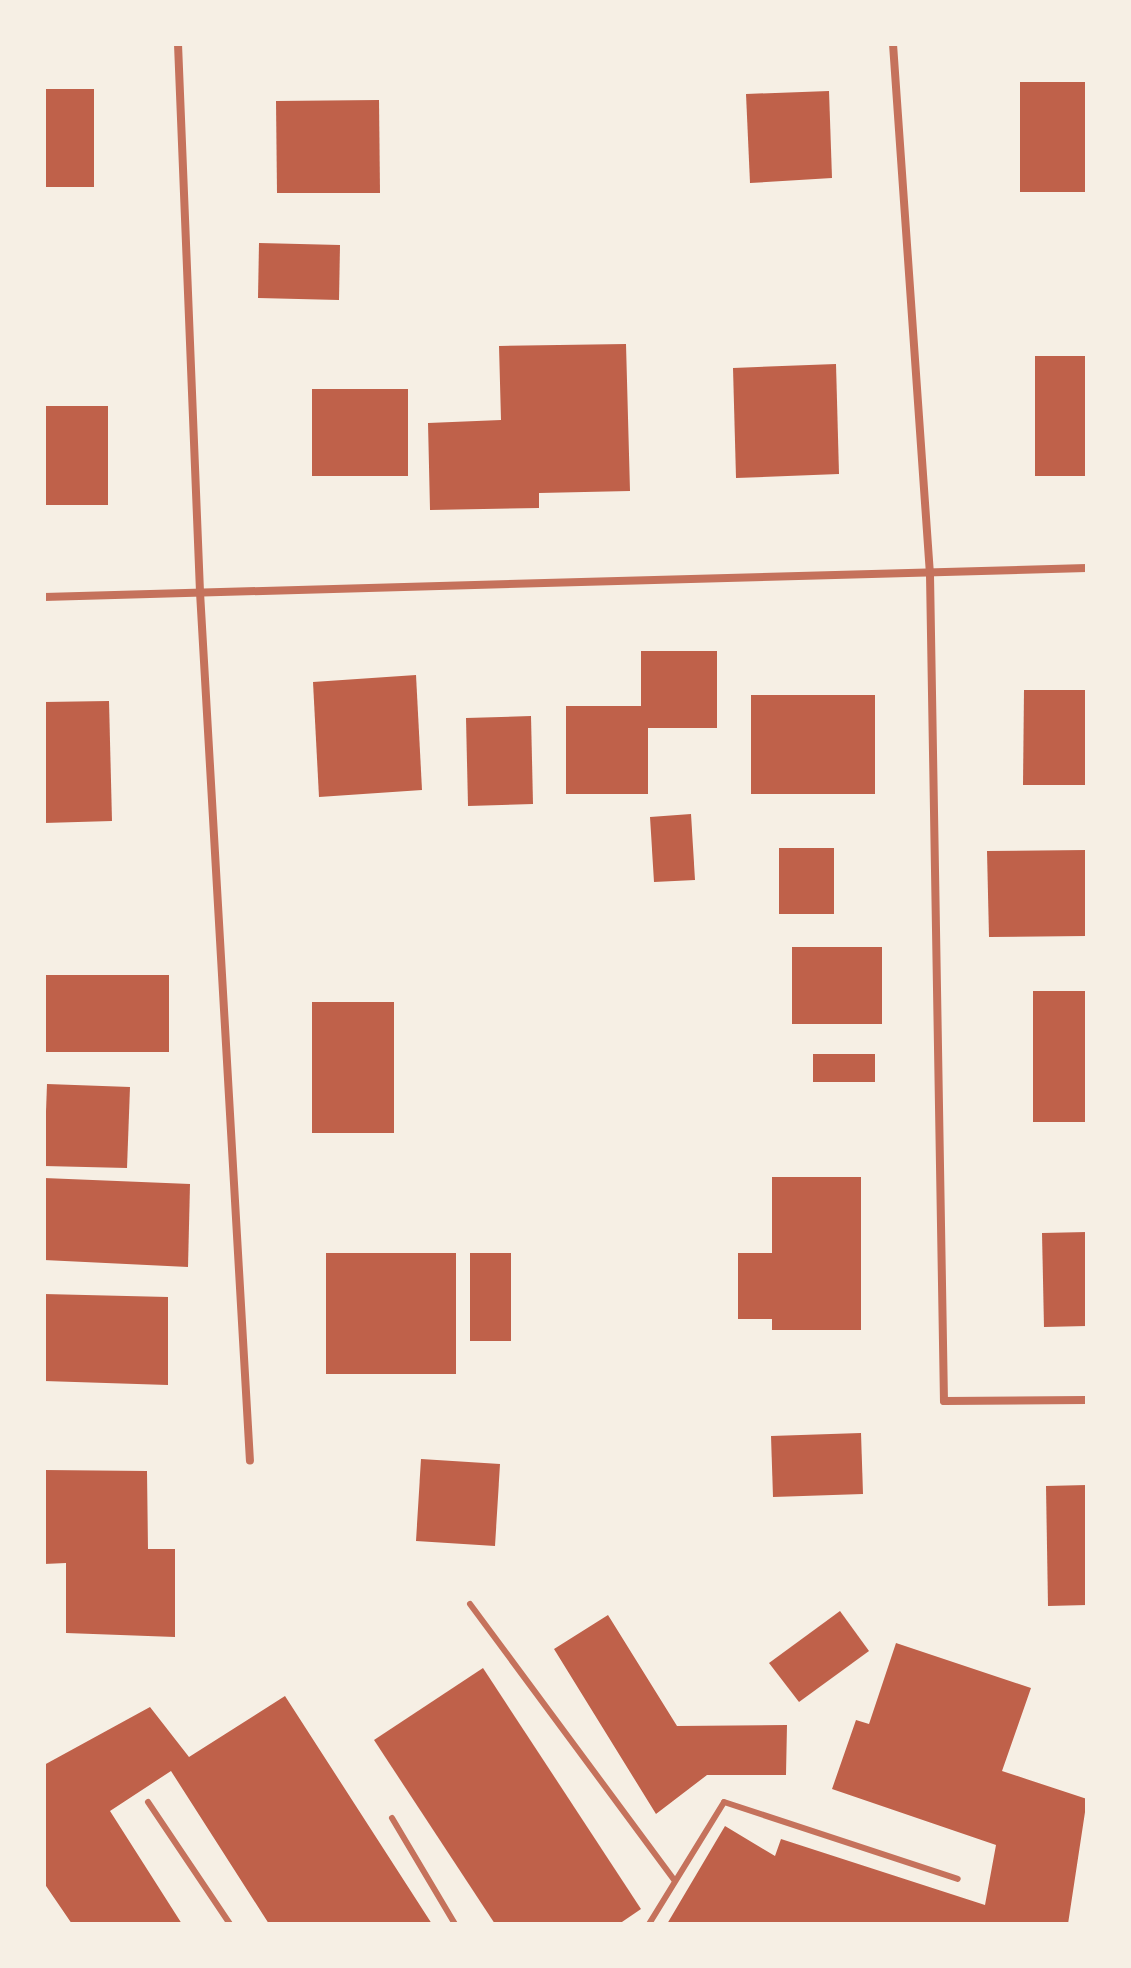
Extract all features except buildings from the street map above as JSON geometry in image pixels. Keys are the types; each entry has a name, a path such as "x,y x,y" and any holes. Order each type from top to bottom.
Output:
{"street":[{"path":"178,44 200,592 250,1461"},
{"path":"893,44 930,575 944,1401 1087,1400"},
{"path":"44,597 930,575 1087,568"}],"lane":[{"path":"470,1604 674,1880"},
{"path":"148,1802 230,1924"},
{"path":"649,1924 724,1802 958,1879"},
{"path":"392,1818 455,1924"}]}
